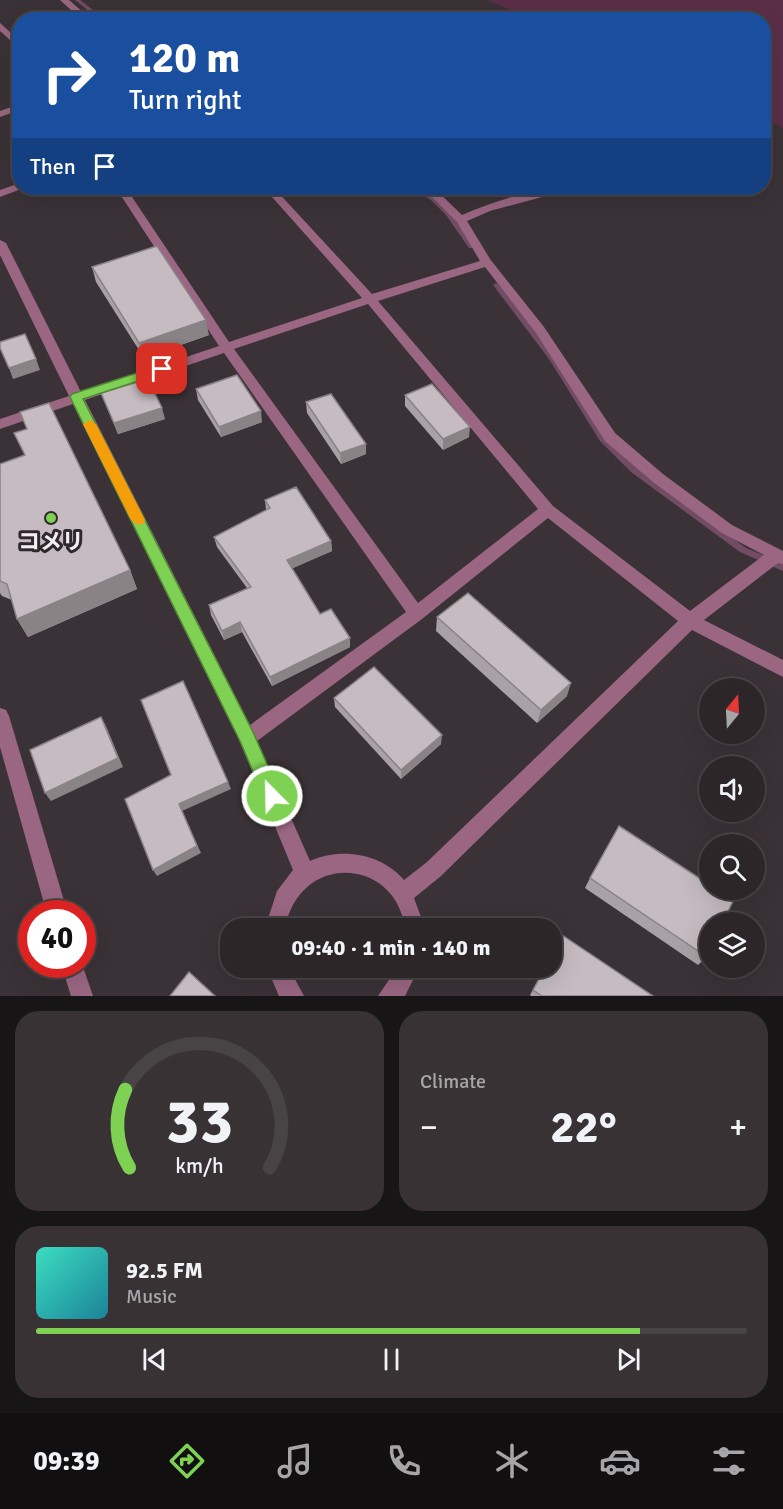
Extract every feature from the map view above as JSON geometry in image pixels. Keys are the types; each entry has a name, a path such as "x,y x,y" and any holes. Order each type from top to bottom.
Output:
{"street":[{"path":"64,0 78,12"},
{"path":"0,26 12,38"},
{"path":"126,195 226,347 416,614"},
{"path":"275,195 370,299 548,510 690,621 783,669"},
{"path":"404,893 442,861 690,621 779,557 727,530 658,478 610,437 540,330 487,263 461,220 435,195"},
{"path":"461,220 486,209 538,195"},
{"path":"0,243 247,738 305,874"},
{"path":"0,424 370,299 487,263"},
{"path":"247,738 416,614 548,510"},
{"path":"0,717 54,900"},
{"path":"276,918 278,908 305,874 340,861 376,868 404,893 412,918"},
{"path":"76,978 82,996"},
{"path":"282,978 290,995"},
{"path":"396,994 403,978"}],"shaded area":[{"path":"487,0 783,0 783,128 771,122 771,12 516,12"}],"building":[{"path":"157,246 206,320 139,343 92,267"},
{"path":"25,334 36,359 9,368 0,348 0,342"},
{"path":"237,375 261,411 219,427 196,389"},
{"path":"148,379 162,408 114,423 101,393"},
{"path":"432,384 470,427 443,439 405,395"},
{"path":"331,394 366,444 340,453 306,402"},
{"name":"コメリ","path":"49,403 130,570 17,619 7,584 0,581 0,464 25,455 14,433 27,429 20,412"},
{"path":"296,487 331,541 287,560 320,614 331,609 350,638 270,677 240,622 222,631 209,605 251,587 214,537 270,508 265,500"},
{"path":"468,593 571,683 541,710 437,617"},
{"path":"374,667 442,735 401,770 334,698"},
{"path":"183,681 228,782 179,804 197,846 153,870 125,799 171,775 141,700"},
{"path":"101,717 118,758 45,793 30,750"},
{"path":"619,826 699,878 699,900 733,901 728,912 699,912 699,952 590,878"},
{"path":"562,935 653,996 542,996 533,990 540,978 562,978"},
{"path":"189,972 215,996 170,996"}],"waterway":[{"path":"77,0 93,12"},
{"path":"429,195 448,214 471,247"},
{"path":"496,285 552,357 603,439 634,470 743,550 783,567"}],"slow traffic":[{"path":"90,424 138,520"}],"place":[{"name":"コメリ","path":"51,518"}],"route":[{"path":"162,369 76,397 247,738 272,796"}]}
